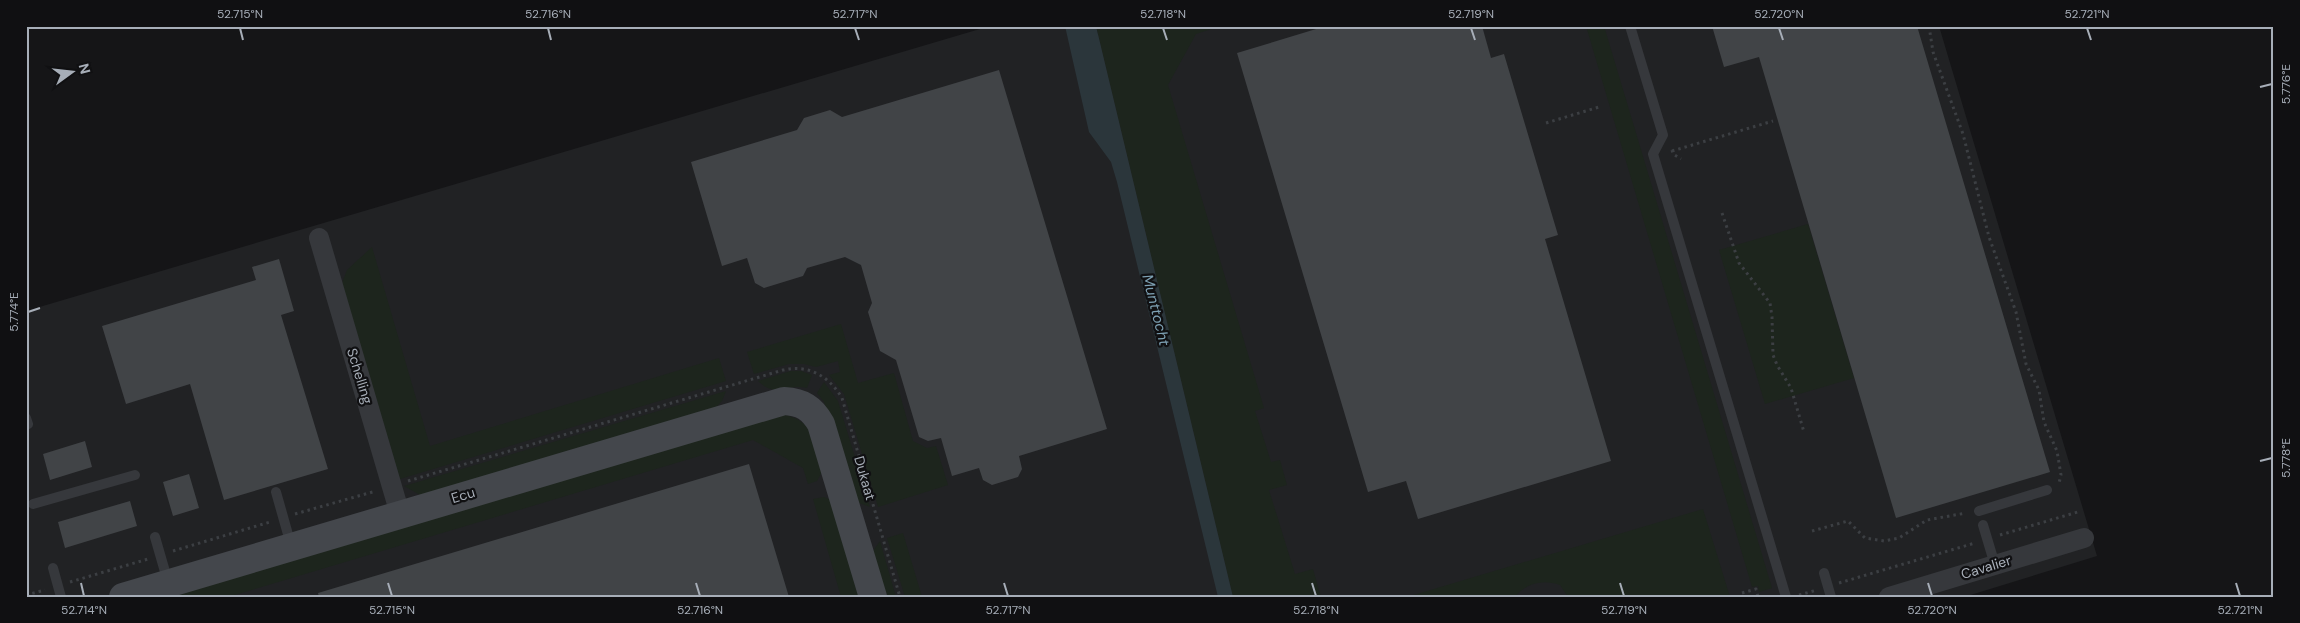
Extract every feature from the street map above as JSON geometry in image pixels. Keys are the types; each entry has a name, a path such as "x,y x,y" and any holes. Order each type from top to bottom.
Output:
{"street":[{"name":"Schelling","path":"319,238 400,514"},
{"name":"Ecu","path":"123,597 771,404 784,401 805,405"},
{"name":"Dukaat","path":"805,405 815,413 821,424 873,597"},
{"name":"Cavalier","path":"1889,597 2084,538"}],"lane":[{"path":"1630,26 1663,135 1653,154 1786,597"},
{"path":"26,418 28,424 26,425"},
{"path":"33,504 135,474"},
{"path":"1979,511 2048,490"},
{"path":"276,492 291,546"},
{"path":"1983,525 1995,565"},
{"path":"155,537 168,583"},
{"path":"52,568 61,597"},
{"path":"1824,573 1829,592"}],"path":[{"path":"1929,26 1933,52 1945,80 1963,134 1989,237 2016,312 2026,364 2039,390 2044,422 2055,443 2059,458 2061,479 2057,485 2048,490"},
{"path":"1546,123 1599,107"},
{"path":"1681,159 1673,152 1773,121"},
{"path":"1722,212 1739,263 1770,303 1773,355 1791,388 1804,432"},
{"name":"Ecu","path":"402,483 794,367 814,371"},
{"name":"Dukaat","path":"814,371 827,379 842,398 900,597"},
{"path":"26,595 382,489"},
{"path":"1793,597 1829,592 1987,539 2081,511"},
{"path":"1812,531 1848,521 1865,538 1892,540 1906,534 1927,520 1958,514"},
{"path":"1742,594 1756,589 1758,597"}],"shaded area":[{"path":"990,26 1083,26 1086,37 1127,26 1939,26 2097,556 1964,597 26,597 26,311"},
{"path":"1096,26 1221,26 1196,34 1168,85 1264,408 1255,411 1271,462 1280,460 1287,485 1269,490 1295,574 1313,569 1321,597 1233,597"},
{"path":"1586,26 1604,26 1772,588 1759,592 1758,586 1752,587"},
{"path":"1808,224 1854,378 1765,404 1719,250"},
{"path":"372,247 430,446 719,358 726,381 400,479 342,283 347,270"},
{"path":"841,324 858,383 894,373 913,441 927,448 936,446 948,485 878,507 844,394 829,375 840,372 838,361 816,367 804,364 789,364 754,374 747,352"},
{"path":"791,371 801,371 812,375 807,388 794,387 777,390 771,389 758,381"},
{"path":"824,382 838,401 870,507 859,503 852,496 824,402 817,393"},
{"path":"726,391 722,401 715,408 422,496 404,486"},
{"path":"772,413 796,418 809,429 824,468 817,481 808,484 803,468 753,440 228,597 156,597"},
{"path":"824,497 831,500 863,597 841,597 813,499"},
{"path":"1703,509 1730,597 1568,597 1560,585 1541,582 1524,588 1515,597 1407,597"},
{"path":"903,533 922,597 905,597 887,538"},
{"path":"880,541 896,597 882,597 873,551"}],"water":[{"name":"Munttocht","path":"1065,26 1096,26 1233,597 1218,597 1117,182 1111,162 1089,132"}],"building":[{"path":"1326,26 1482,26 1491,58 1504,54 1558,235 1545,239 1611,461 1418,519 1406,481 1368,492 1237,53"},
{"path":"1712,26 1917,26 2050,472 1896,518 1759,57 1724,67"},
{"path":"999,70 1107,429 1019,456 1022,469 1018,477 992,485 983,480 979,468 952,476 941,438 928,441 919,437 896,360 880,351 868,312 872,303 861,265 845,257 807,268 803,276 764,288 755,283 747,258 722,266 691,162 797,130 804,118 830,110 842,117"},
{"path":"279,259 294,311 281,315 328,469 224,500 190,384 126,404 102,326 256,280 252,267"},
{"path":"85,441 92,467 50,480 43,454"},
{"path":"749,464 789,597 319,597 318,593"},
{"path":"189,474 199,508 173,516 163,482"},
{"path":"130,501 137,526 65,548 58,522"}]}
